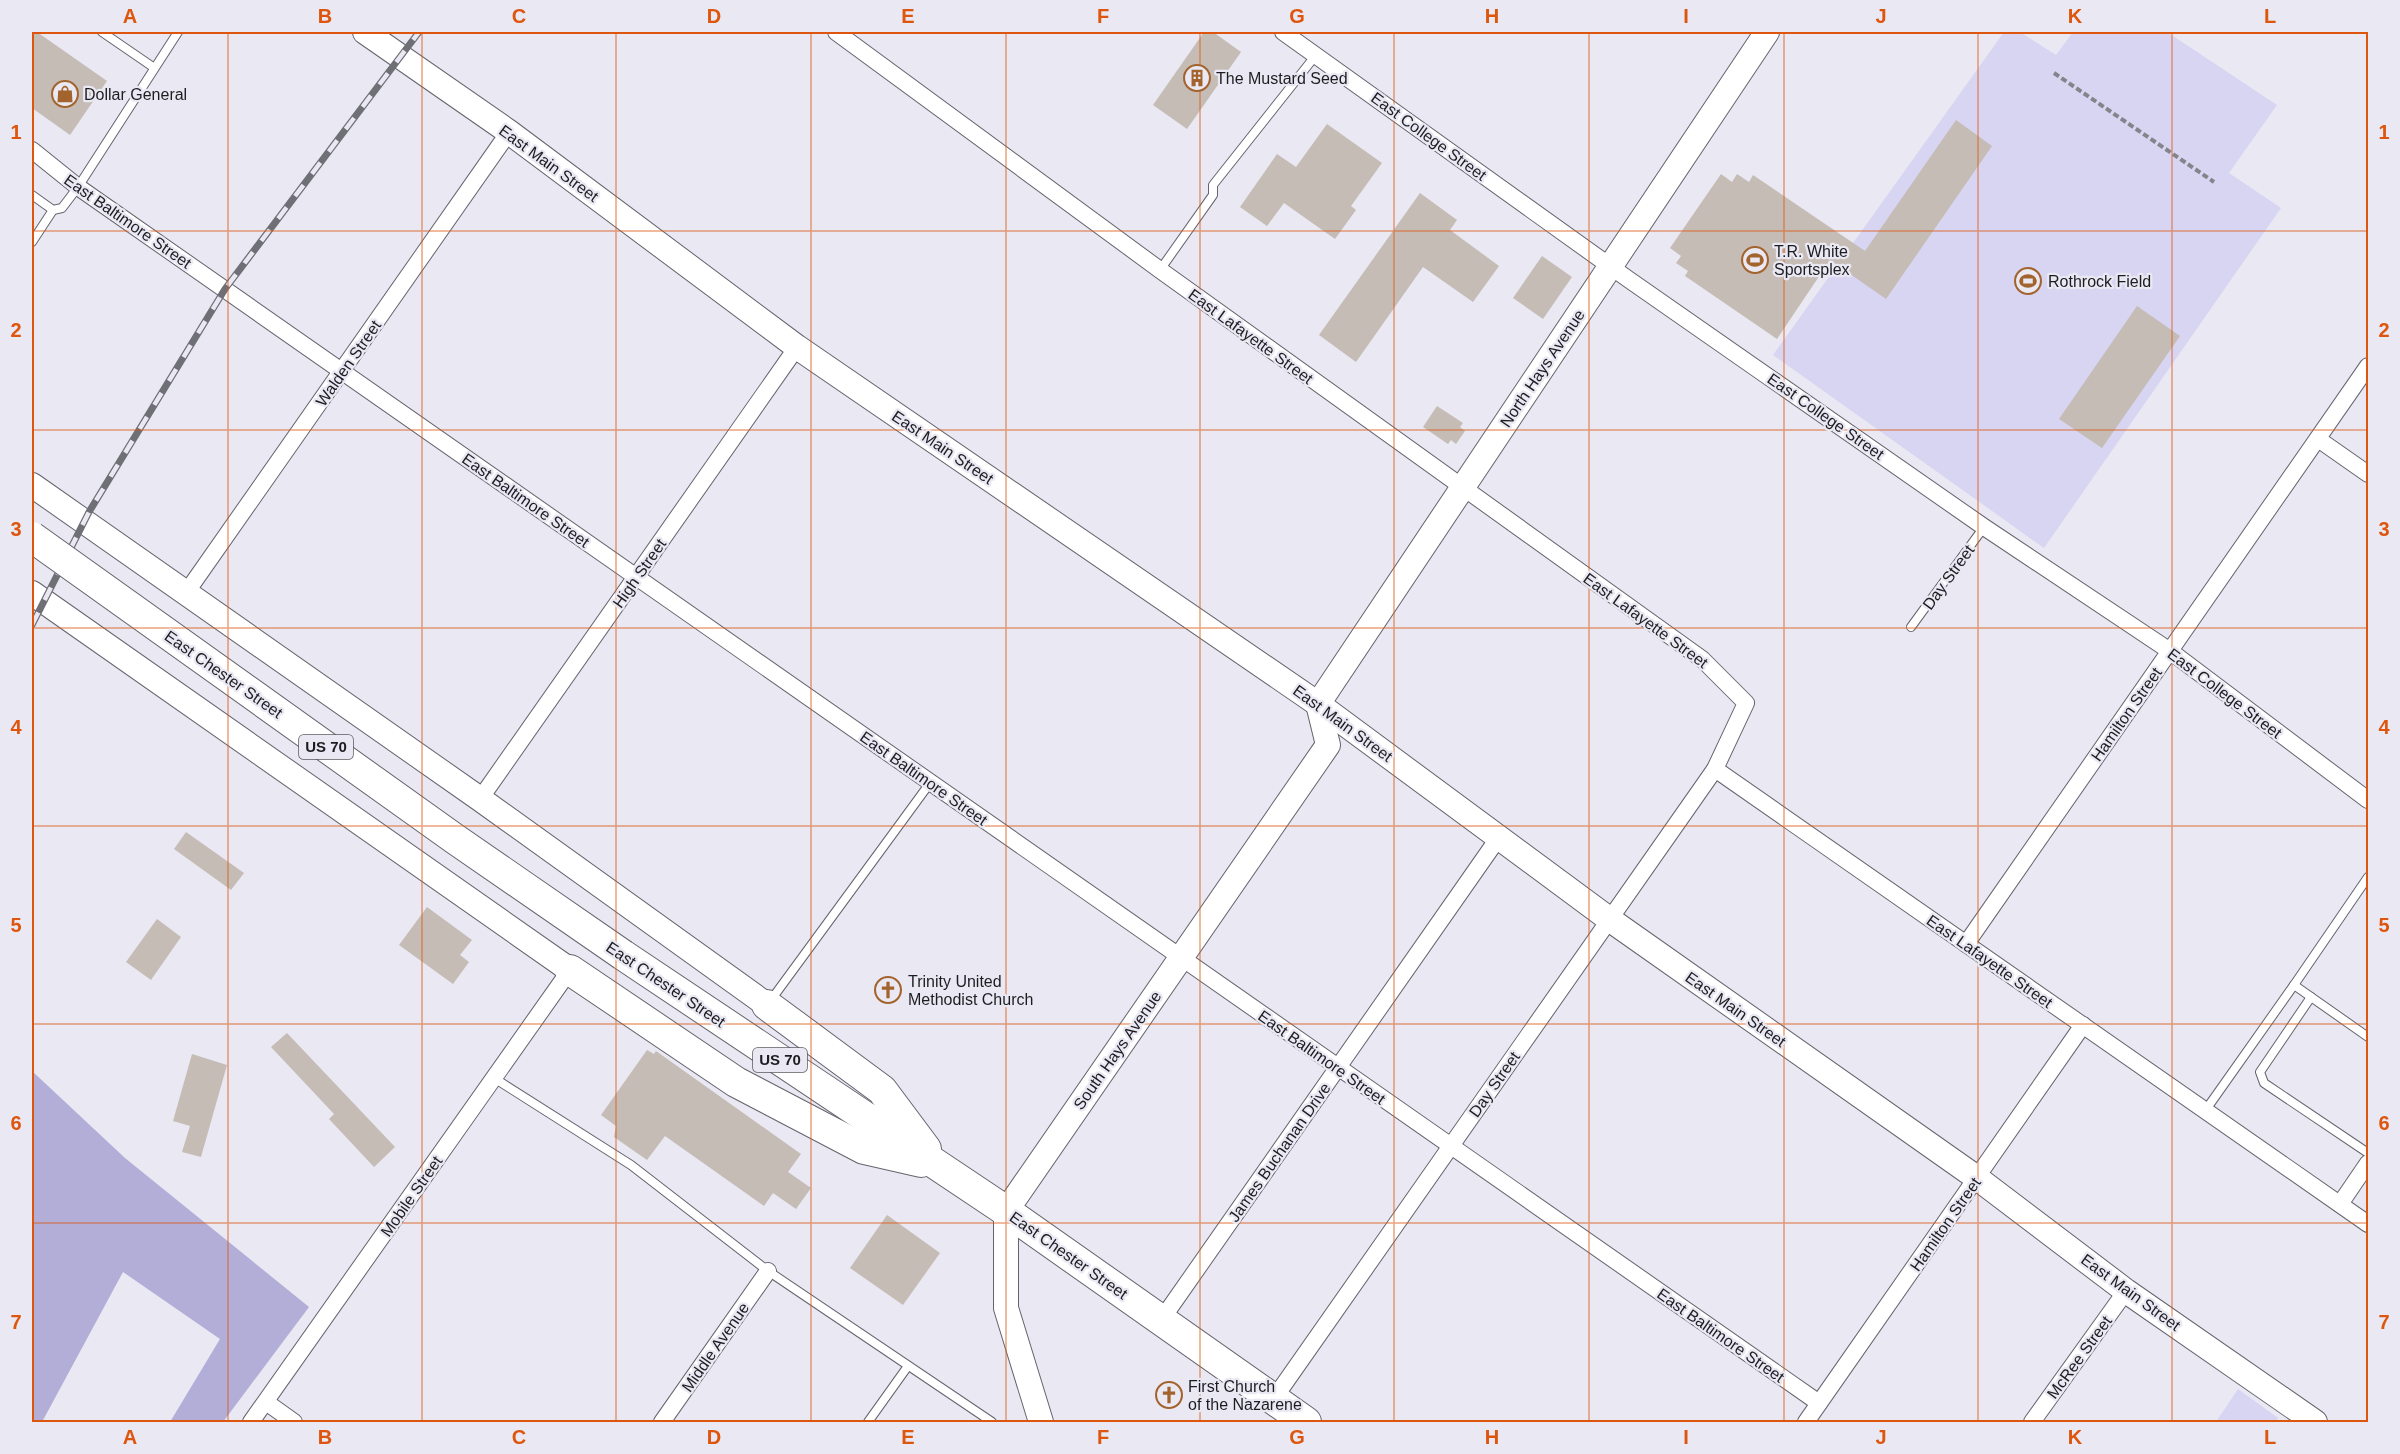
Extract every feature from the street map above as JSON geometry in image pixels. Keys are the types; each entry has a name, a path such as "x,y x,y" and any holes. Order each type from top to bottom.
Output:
{"highway":[{"name":"East Chester Street","path":"32,537 455,839 623,955 1006,1211 1306,1422"},
{"path":"570,970 736,1082 864,1149 938,1166"},
{"path":"767,1005 882,1090 938,1166"}],"street":[{"name":"East Main Street","path":"365,32 509,132 797,347 1318,704 1609,920 1977,1178 2126,1291 2315,1422"},
{"name":"East Lafayette Street","path":"836,32 1461,488 1702,659 1746,703 1715,769 2368,1224"},
{"name":"East College Street","path":"1283,32 1610,266 1984,527 2170,651 2368,800"},
{"name":"North Hays Avenue","path":"1318,704 1767,32"},
{"name":"Walden Street","path":"186,593 509,132"},
{"name":"East Baltimore Street","path":"32,150 78,187 1819,1403"},
{"name":"High Street","path":"480,799 797,347"},
{"name":"Hamilton Street","path":"1966,944 2368,366"},
{"path":"2318,439 2368,474"},
{"path":"32,485 480,799 767,1005"},
{"path":"32,593 570,970"},
{"name":"South Hays Avenue","path":"1006,1211 1328,745 1318,704"},
{"name":"Day Street","path":"1274,1400 1715,769"},
{"name":"James Buchanan Drive","path":"1162,1319 1499,837"},
{"name":"Mobile Street","path":"251,1422 570,970"},
{"name":"Hamilton Street","path":"1806,1422 2083,1025"},
{"path":"2340,1204 2368,1163"},
{"path":"1006,1211 1006,1308 1041,1422"},
{"name":"Middle Avenue","path":"662,1422 768,1271"},
{"name":"McRee Street","path":"2032,1422 2126,1291"},
{"path":"266,1402 294,1422"}],"lane":[{"path":"102,32 153,67"},
{"path":"32,242 53,210 62,208 78,187 153,67 178,32"},
{"path":"1160,270 1213,195 1213,185 1316,55"},
{"path":"32,195 53,210"},
{"name":"Day Street","path":"1911,627 1984,527"},
{"path":"767,1005 930,783"},
{"path":"2205,1111 2368,877"},
{"path":"2294,985 2368,1037"},
{"path":"2311,997 2260,1072 2264,1083 2368,1153"},
{"path":"494,1078 631,1165 768,1271 992,1422"},
{"path":"868,1422 908,1366"}],"path":[{"path":"2054,73 2214,182"}],"shaded area":[{"name":"Rothrock Field","path":"2004,32 2020,32 2056,55 2073,32 2167,32 2277,105 2229,173 2281,208 2044,548 1773,355"},
{"path":"32,1071 125,1158 309,1307 223,1422 170,1422 220,1339 123,1272 42,1422 32,1422"},
{"path":"2238,1389 2278,1418 2276,1422 2216,1422"}],"building":[{"name":"Dollar General","path":"32,32 37,32 107,81 70,135 32,108"},
{"name":"The Mustard Seed","path":"1204,32 1213,32 1241,52 1187,129 1153,105"},
{"name":"T.R. White Sportsplex","path":"1956,120 1992,146 1886,299 1830,260 1777,339 1685,276 1688,271 1676,263 1681,256 1670,248 1721,174 1732,182 1737,174 1749,182 1753,175 1865,251"},
{"path":"1327,124 1382,163 1351,206 1356,210 1335,239 1284,203 1267,226 1240,207 1277,154 1296,167"},
{"path":"1420,193 1457,220 1450,230 1499,266 1473,302 1423,267 1356,362 1319,335"},
{"path":"1542,256 1572,277 1543,319 1513,298"},
{"path":"2137,306 2180,336 2102,448 2059,419"},
{"path":"1437,406 1463,423 1460,427 1465,431 1456,444 1451,440 1448,444 1423,427"},
{"path":"186,832 244,873 231,890 174,849"},
{"path":"427,907 472,940 460,955 469,962 453,984 399,945"},
{"path":"157,919 181,937 151,980 126,962"},
{"path":"287,1033 395,1147 374,1167 329,1119 334,1114 271,1047"},
{"path":"647,1050 654,1054 656,1051 801,1154 788,1172 811,1188 796,1209 773,1193 764,1206 665,1136 647,1160 614,1137 616,1126 601,1115"},
{"path":"192,1054 227,1065 201,1157 182,1152 190,1126 173,1121"},
{"path":"887,1215 940,1253 903,1305 850,1268"}],"railway":[{"path":"32,625 89,512 225,289 419,32"}],"place":[{"name":"The Mustard Seed","path":"1197,78"},
{"name":"Dollar General","path":"65,94"},
{"name":"T.R. White Sportsplex","path":"1755,260"},
{"name":"Rothrock Field","path":"2028,281"},
{"name":"Trinity United Methodist Church","path":"888,990"},
{"name":"First Church of the Nazarene","path":"1169,1395"}]}
